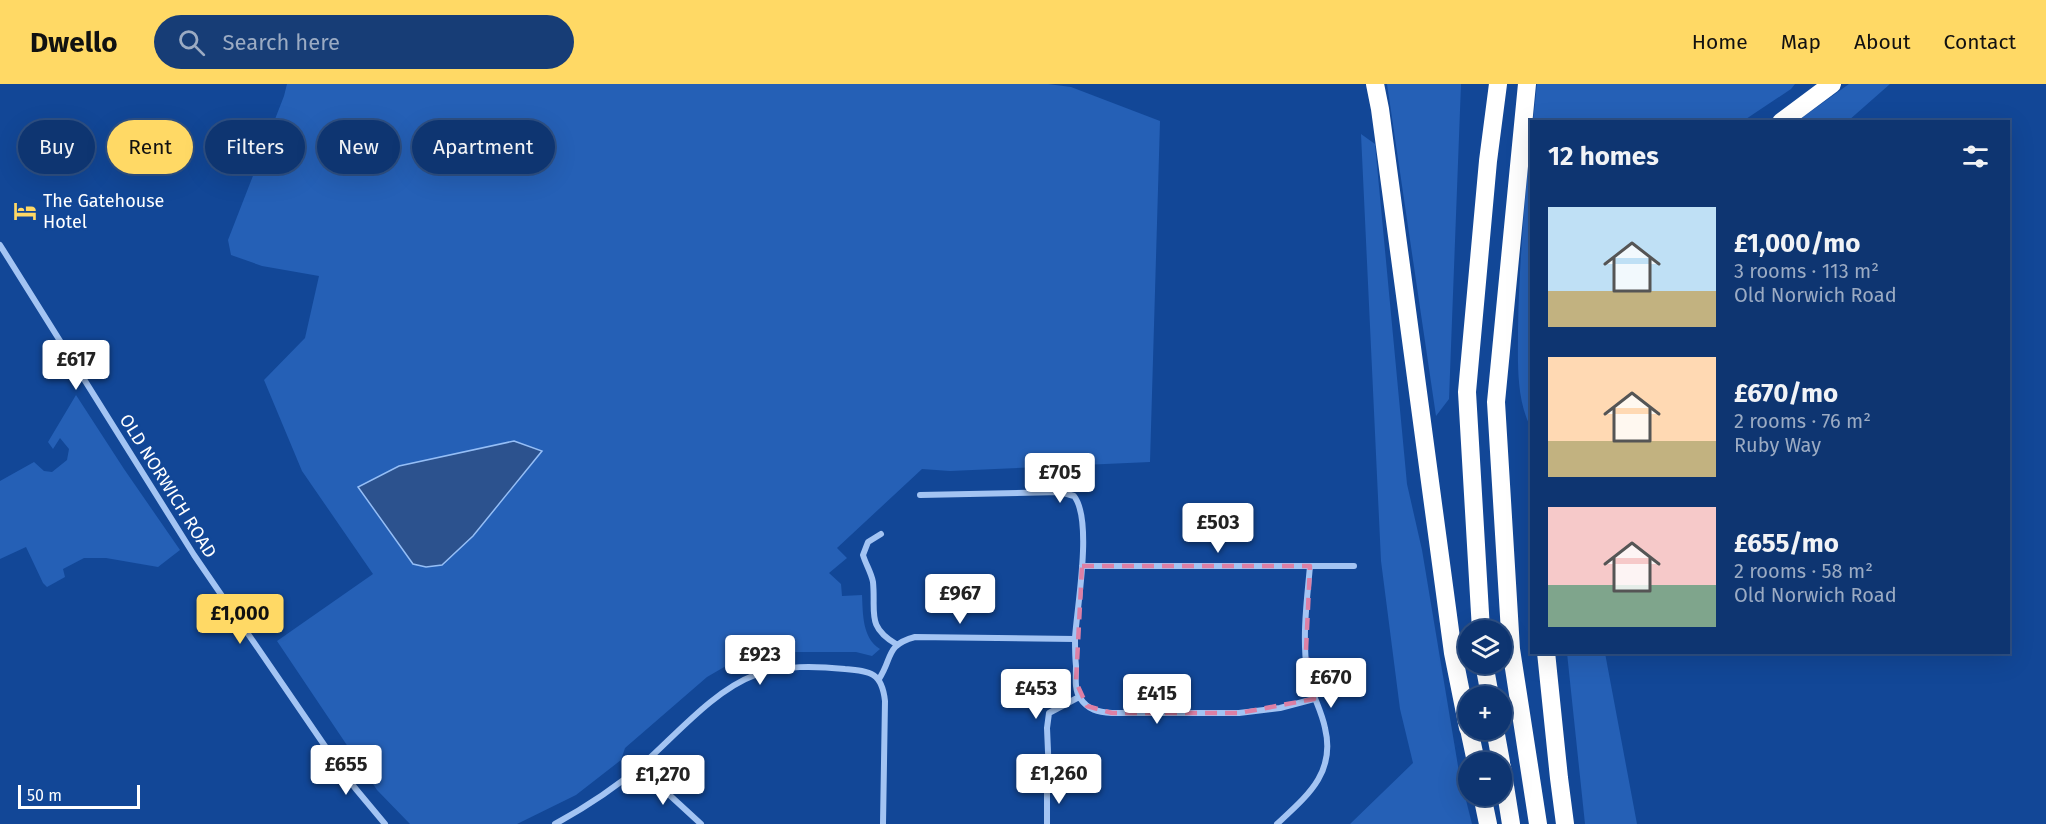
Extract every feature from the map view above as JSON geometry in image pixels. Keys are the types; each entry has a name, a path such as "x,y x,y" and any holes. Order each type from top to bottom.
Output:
{"highway":[{"path":"1375,84 1453,653 1460,686"},
{"path":"1480,620 1467,392 1488,161 1498,84"},
{"path":"1527,84 1496,402 1511,649 1538,824"},
{"path":"1784,120 1832,84"},
{"path":"1546,654 1558,778 1565,824"},
{"path":"1484,806 1488,824"},
{"path":"1508,806 1511,824"}],"street":[{"name":"OLD NORWICH ROAD","path":"0,245 194,555 329,752 384,824"},
{"path":"920,495 1070,493 1079,502 1082,566 1075,639 1076,682 1079,697 1092,710 1124,713 1258,712 1314,699"},
{"path":"881,534 868,542 863,555 871,574 875,626 882,636 896,644"},
{"path":"1082,566 1354,566"},
{"path":"1277,824 1308,794 1324,771 1328,750 1325,727 1314,699 1307,670 1305,619 1310,566"},
{"path":"879,679 886,669 896,644 906,639 925,636 1075,639"},
{"path":"555,824 591,804 639,767 715,697 734,684 776,669 828,667 860,670 872,674 882,683 885,701 883,824"},
{"path":"1048,775 1049,713 1079,697"},
{"path":"639,767 701,824"},
{"path":"1047,786 1047,824"}],"highlighted area":[{"path":"1082,566 1310,566 1306,650 1314,699 1239,713 1112,713 1087,706 1076,682"}],"shaded area":[{"path":"287,84 1048,84 1071,87 1160,121 1150,462 950,471 922,469 837,548 847,558 829,573 841,584 842,596 862,595 863,617 867,632 880,649 872,656 856,652 784,652 738,659 707,677 625,748 621,760 576,795 517,824 410,824 377,790 277,641 373,574 302,471 264,380 305,338 319,276 262,266 231,255 228,240 254,174 305,174 305,120 275,120"},
{"path":"1387,84 1461,84 1449,399 1436,416"},
{"path":"1537,84 1795,84 1744,120 1533,120"},
{"path":"1849,84 1890,84 1849,120 1799,120"},
{"path":"1361,134 1375,144 1407,484 1422,550 1458,766 1458,806 1468,806 1472,824 1350,824 1413,763 1400,709 1381,561"},
{"path":"1530,144 1530,424 1522,401 1518,365 1521,255"},
{"path":"76,395 180,550 158,567 106,558 84,558 63,569 65,577 47,587 26,547 0,559 0,481 34,462 44,471 52,472 67,460 69,449 60,438 53,449 48,442"},
{"path":"514,441 542,451 473,536 442,565 426,567 413,564 358,487 399,466"},
{"path":"1567,654 1605,654 1637,824 1585,824"}],"place":[{"name":"The Gatehouse Hotel","path":"25,211"}]}
